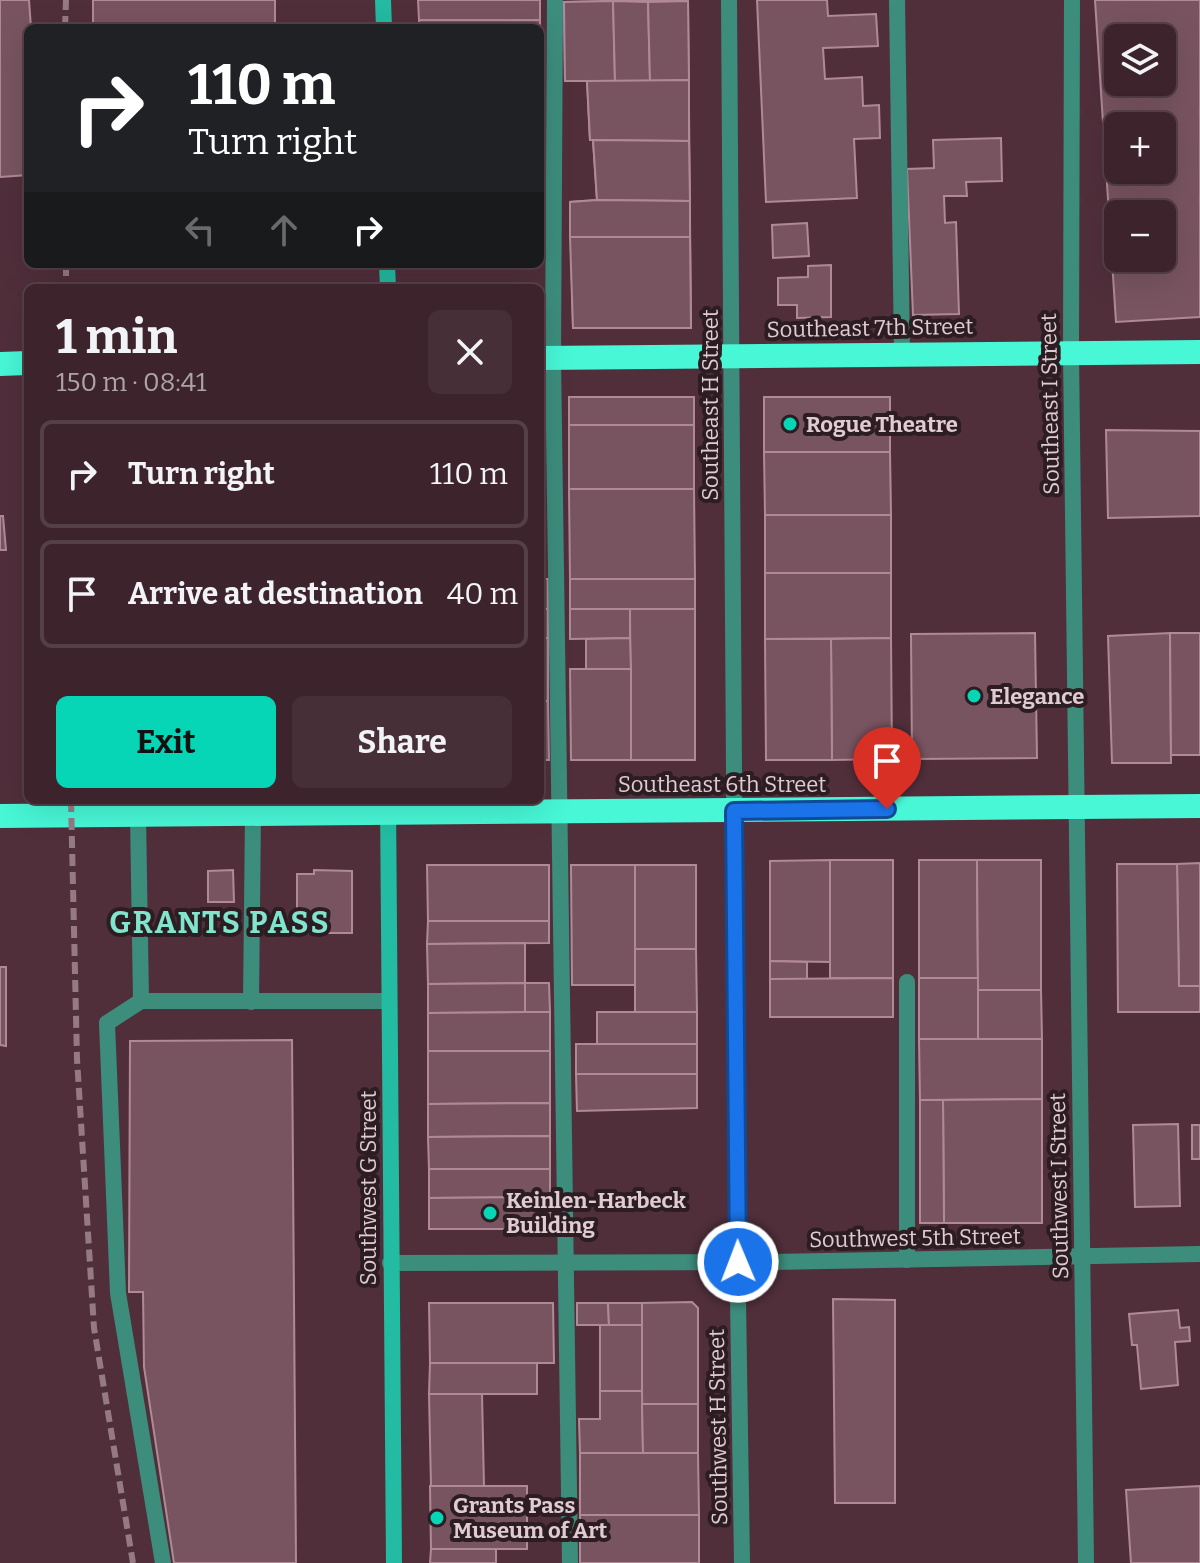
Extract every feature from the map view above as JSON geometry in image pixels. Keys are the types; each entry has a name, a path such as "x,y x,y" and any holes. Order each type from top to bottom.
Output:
{"highway":[{"name":"Southeast 7th Street","path":"546,358 1200,352"},
{"path":"0,364 24,363"},
{"name":"Southeast 6th Street","path":"0,816 253,813 388,806 559,811 734,811 1200,806"}],"street":[{"path":"383,0 384,24"},
{"path":"555,0 546,358 559,811 570,1563"},
{"name":"Southeast H Street","path":"729,0 734,811"},
{"path":"897,0 902,354"},
{"name":"Southeast I Street","path":"1072,0 1071,353 1078,808"},
{"name":"Southwest G Street","path":"388,806 394,1563"},
{"name":"Southwest I Street","path":"1078,808 1086,1563"},
{"name":"Southwest H Street","path":"734,811 742,1563"},
{"path":"251,1002 253,813"},
{"path":"138,815 141,1001"},
{"path":"907,982 907,1260"},
{"path":"163,1563 118,1293 107,1023 141,1001 388,1001"},
{"name":"Southwest 5th Street","path":"390,1263 567,1264 1200,1254"}],"building":[{"path":"0,0 29,0 31,24 24,24 24,175 0,177"},
{"path":"93,0 275,0 275,24 93,24"},
{"path":"418,0 540,0 540,20 419,20"},
{"path":"757,0 827,0 828,16 876,14 878,46 823,48 825,79 862,77 863,106 879,105 880,138 854,139 857,198 766,202"},
{"path":"1095,0 1200,0 1200,317 1116,322 1113,272 1176,272 1176,200 1108,200 1107,184 1176,184 1176,112 1104,112 1104,138"},
{"path":"613,1 615,81 565,81 564,2"},
{"path":"613,1 648,2 650,81 615,81"},
{"path":"688,1 691,328 573,328 570,202 597,200 587,81 565,81 564,2"},
{"path":"688,1 689,80 650,81 648,2"},
{"path":"419,20 540,20 540,24 419,24"},
{"path":"689,80 689,141 590,140 587,81"},
{"path":"1001,138 1002,181 966,182 967,196 944,196 945,223 956,222 959,314 913,315 907,169 934,168 933,140"},
{"path":"593,140 689,141 690,201 597,200"},
{"path":"690,201 690,237 570,237 570,202"},
{"path":"807,223 809,256 773,258 772,225"},
{"path":"570,237 690,237 691,328 573,328"},
{"path":"831,265 831,317 797,318 797,305 778,305 778,278 808,277 808,266"},
{"path":"569,397 694,397 694,425 569,425"},
{"name":"Rogue Theatre","path":"764,397 890,397 890,452 764,452"},
{"path":"569,425 694,425 694,489 569,489"},
{"path":"1106,430 1200,431 1200,516 1108,518"},
{"path":"764,452 890,452 891,515 765,515"},
{"path":"569,489 694,489 695,579 570,579"},
{"path":"765,515 891,515 891,573 765,573"},
{"path":"0,516 3,516 6,550 0,550"},
{"path":"765,573 891,573 891,638 765,639"},
{"path":"544,579 548,579 548,609 544,609"},
{"path":"570,579 695,579 695,609 570,609"},
{"path":"544,609 548,609 548,638 544,638"},
{"path":"570,609 630,609 630,638 570,639"},
{"path":"630,609 695,609 695,760 631,760"},
{"name":"Elegance","path":"1035,633 1037,758 912,759 911,634"},
{"path":"1170,633 1171,763 1112,763 1108,636"},
{"path":"1170,633 1200,633 1200,755 1171,755"},
{"path":"544,638 548,638 548,701 544,702"},
{"path":"630,638 631,669 586,669 586,639"},
{"path":"891,638 892,759 832,760 831,639"},
{"path":"765,639 831,639 832,760 766,760"},
{"path":"570,669 631,669 631,760 571,760"},
{"path":"548,701 549,760 544,760 544,702"},
{"path":"830,860 893,860 893,978 830,978"},
{"path":"830,860 830,962 770,961 770,861"},
{"path":"919,860 977,860 978,978 919,978"},
{"path":"977,860 1041,860 1041,990 978,990"},
{"path":"1200,863 1200,986 1179,986 1177,864"},
{"path":"1117,864 1177,864 1179,986 1200,986 1200,1012 1118,1012"},
{"path":"427,865 549,865 549,921 428,921"},
{"path":"571,865 635,865 635,985 572,985"},
{"path":"635,865 696,865 696,949 635,949"},
{"path":"233,870 234,902 208,902 208,871"},
{"path":"314,870 352,871 352,933 297,933 297,874 314,874"},
{"path":"428,921 549,921 549,943 427,944"},
{"path":"525,943 525,983 428,984 427,944"},
{"path":"635,949 696,949 697,1012 635,1012"},
{"path":"770,961 807,962 807,979 770,979"},
{"path":"0,967 6,967 6,1046 0,1045"},
{"path":"893,978 893,1017 770,1017 770,979"},
{"path":"919,978 978,978 978,1039 919,1039"},
{"path":"525,983 549,983 550,1012 525,1012"},
{"path":"525,983 525,1012 428,1013 428,984"},
{"path":"978,990 1041,990 1042,1039 978,1039"},
{"path":"550,1012 550,1051 428,1051 428,1013"},
{"path":"597,1012 697,1012 697,1044 597,1044"},
{"path":"919,1039 1042,1039 1042,1099 920,1100"},
{"path":"292,1040 296,1563 174,1563 144,1367 143,1292 129,1292 130,1041"},
{"path":"576,1044 697,1044 697,1074 576,1074"},
{"path":"428,1051 550,1051 550,1103 428,1104"},
{"path":"576,1074 697,1074 697,1108 577,1111"},
{"path":"1042,1099 1042,1223 944,1223 943,1100"},
{"path":"920,1100 943,1100 944,1223 920,1223"},
{"path":"550,1103 550,1136 428,1137 428,1104"},
{"path":"1178,1124 1180,1206 1135,1207 1133,1125"},
{"path":"1192,1125 1200,1125 1200,1159 1192,1159"},
{"path":"550,1136 550,1169 429,1169 428,1137"},
{"path":"429,1169 550,1169 550,1197 429,1198"},
{"name":"Keinlen-Harbeck Building","path":"550,1197 551,1229 429,1229 429,1198"},
{"path":"833,1299 895,1300 895,1503 835,1503"},
{"path":"692,1302 698,1308 698,1404 642,1404 642,1303"},
{"path":"429,1303 553,1303 554,1363 430,1363"},
{"path":"577,1303 608,1303 609,1325 577,1325"},
{"path":"608,1303 642,1303 642,1325 609,1325"},
{"path":"1178,1310 1180,1328 1189,1327 1190,1341 1175,1342 1178,1385 1141,1389 1137,1345 1132,1345 1129,1314"},
{"path":"600,1325 642,1325 642,1391 600,1391"},
{"path":"430,1363 537,1363 537,1394 429,1394"},
{"path":"600,1391 642,1391 643,1453 580,1453 579,1419 600,1419"},
{"path":"429,1394 482,1394 484,1486 431,1486"},
{"path":"642,1404 698,1404 698,1453 643,1453"},
{"path":"580,1453 698,1453 699,1515 580,1515"},
{"path":"430,1486 527,1486 527,1549 431,1549"},
{"path":"1200,1486 1200,1563 1131,1563 1126,1490"},
{"path":"580,1515 699,1515 699,1563 580,1563"},
{"path":"431,1549 496,1549 496,1563 430,1563"}],"railway":[{"path":"65,24 66,0"},
{"path":"66,268 66,284"},
{"path":"71,804 77,1059 94,1328 133,1563"}],"place":[{"name":"Rogue Theatre","path":"790,424"},
{"name":"Elegance","path":"974,696"},
{"name":"Keinlen-Harbeck Building","path":"490,1213"},
{"name":"Grants Pass Museum of Art","path":"437,1518"}],"district":[{"name":"GRANTS PASS","path":"220,923"}],"route":[{"path":"738,1262 734,811 887,809"}]}
